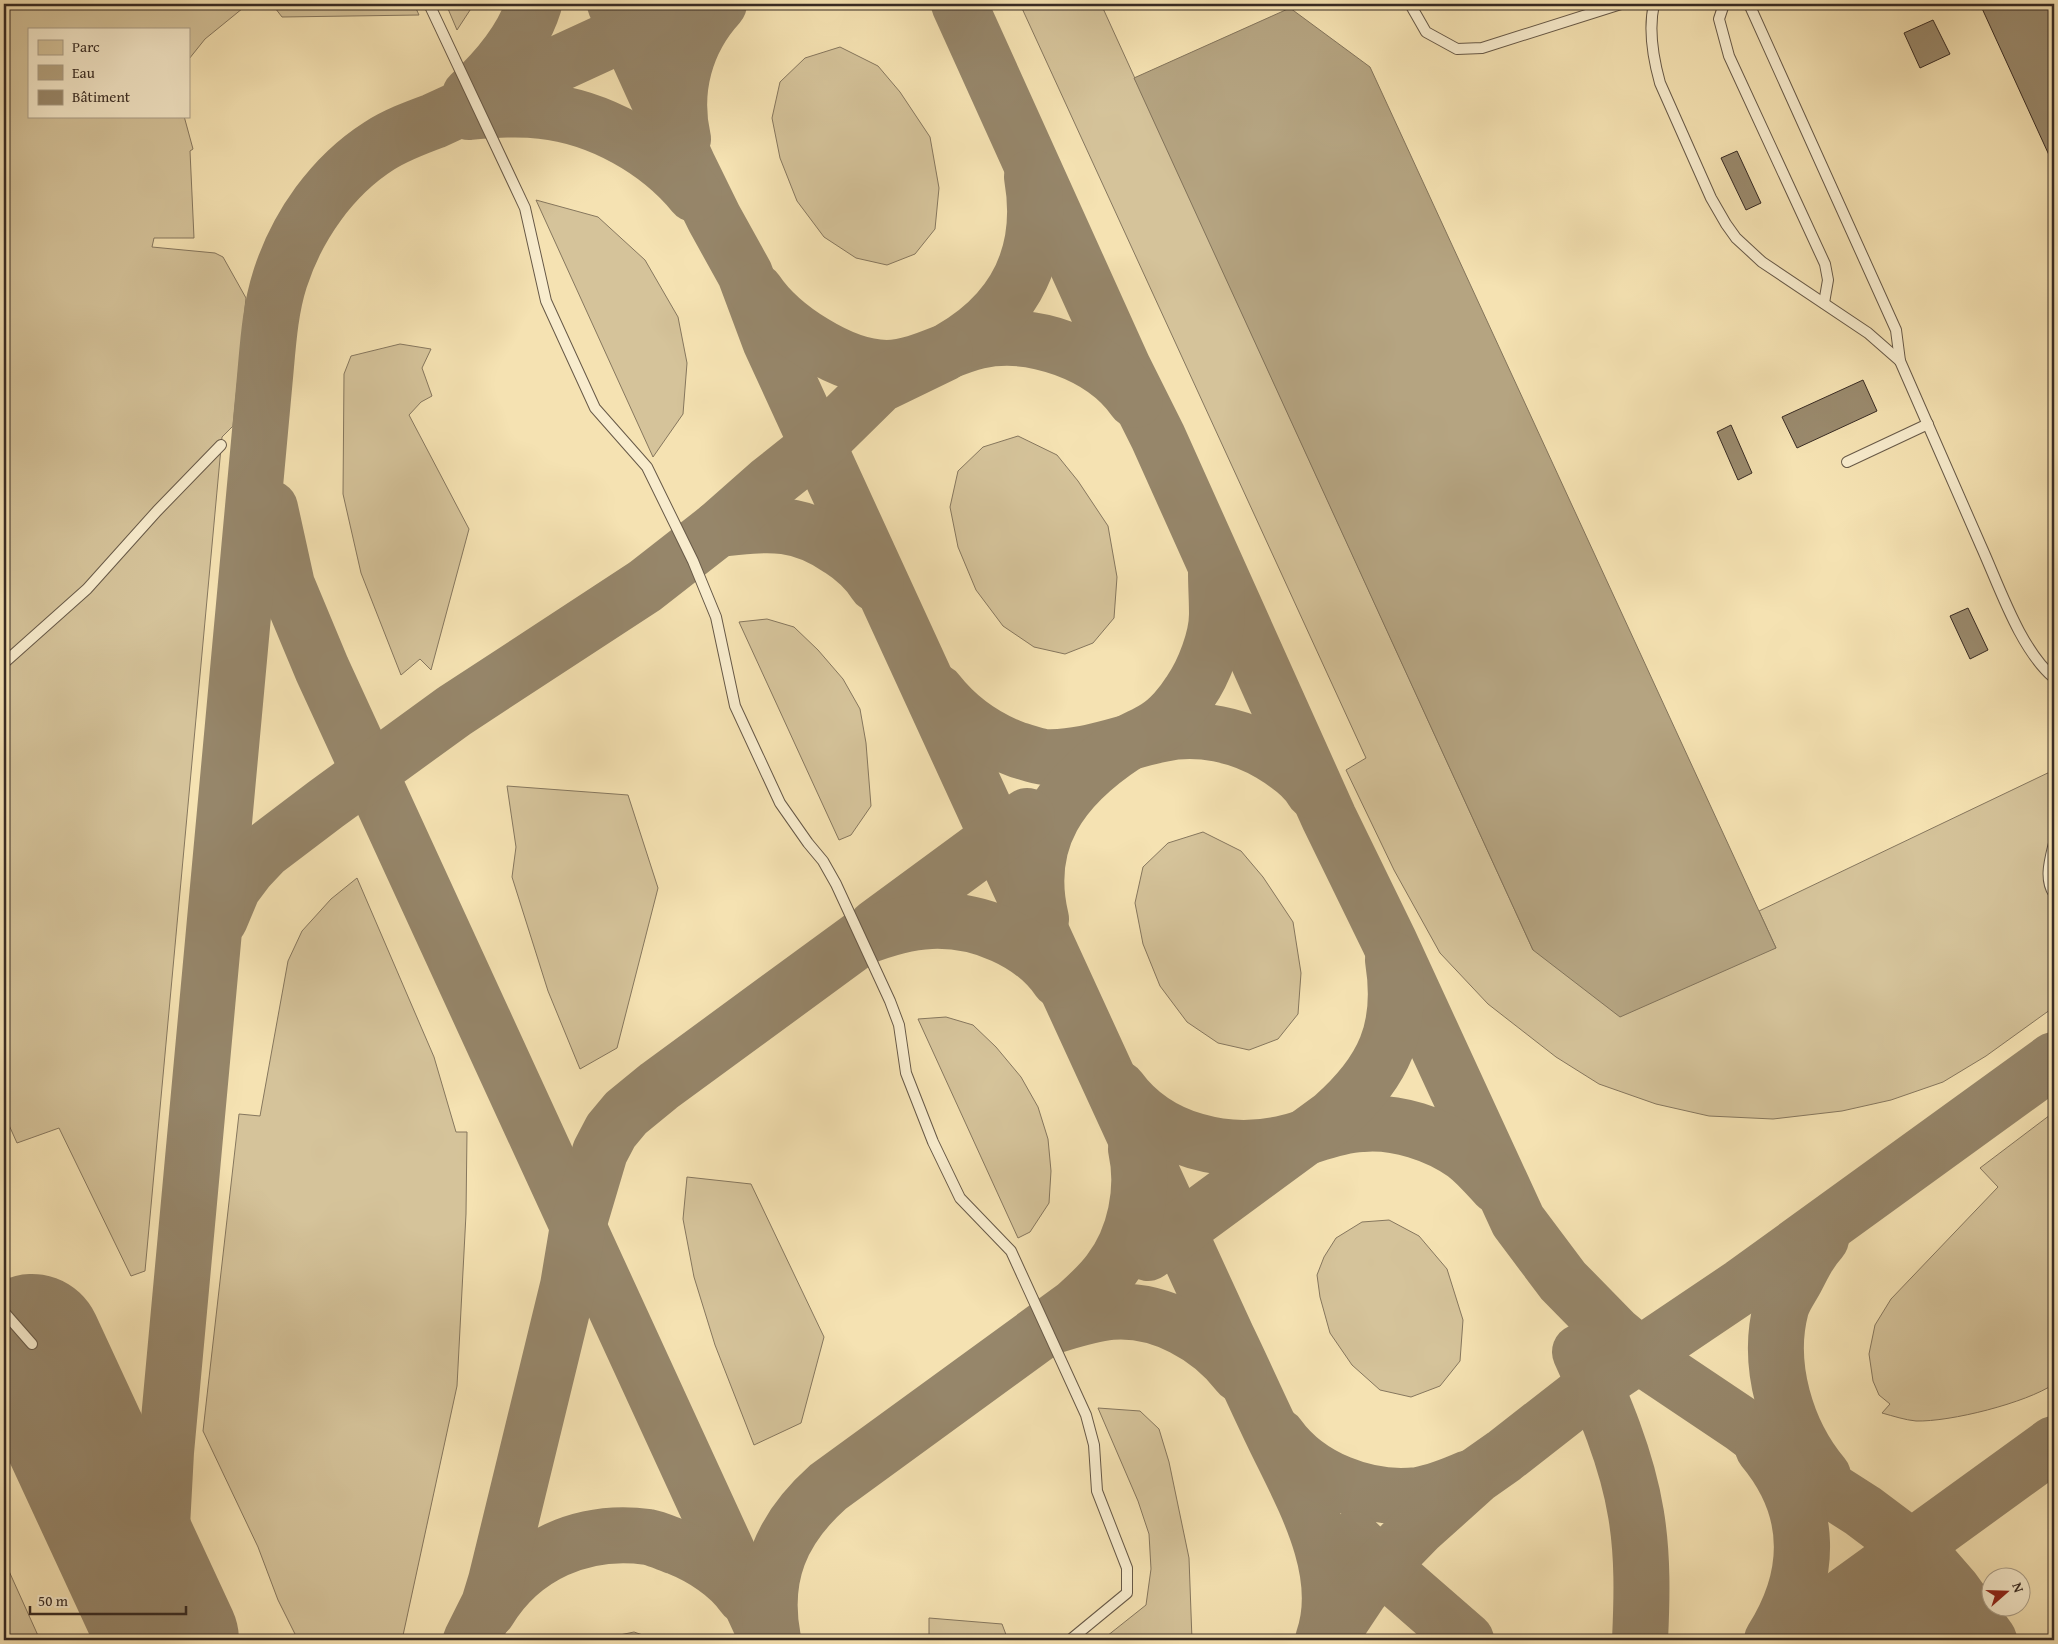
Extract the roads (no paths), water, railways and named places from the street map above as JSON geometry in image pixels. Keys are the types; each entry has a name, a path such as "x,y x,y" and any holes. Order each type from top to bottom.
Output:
{"lane":[{"path":"429,4 525,208 546,301 595,408 647,467 692,561 716,617 735,706 780,803 823,861 836,884 890,1001 899,1025 906,1072 933,1142 960,1198 1011,1252 1086,1415 1094,1445 1097,1491 1127,1568 1127,1594 1070,1640"},
{"path":"1410,4 1426,32 1457,49 1482,48 1621,4"},
{"path":"1654,4 1652,34 1655,64 1660,83 1711,198 1726,224 1736,238 1762,262 1868,333 1900,361"},
{"path":"1724,4 1720,19 1729,56 1825,264 1828,280 1824,303"},
{"path":"1749,4 1896,330 1900,361 2002,594 2029,648 2043,668 2054,678"},
{"path":"1847,462 1928,424"},
{"path":"4,663 87,588 157,511 221,445"},
{"path":"2054,843 2049,866 2050,887 2054,894"},
{"path":"4,1312 32,1344"}],"water":[{"path":"1290,8 1370,67 1776,948 1620,1017 1533,950 1134,78"}]}
